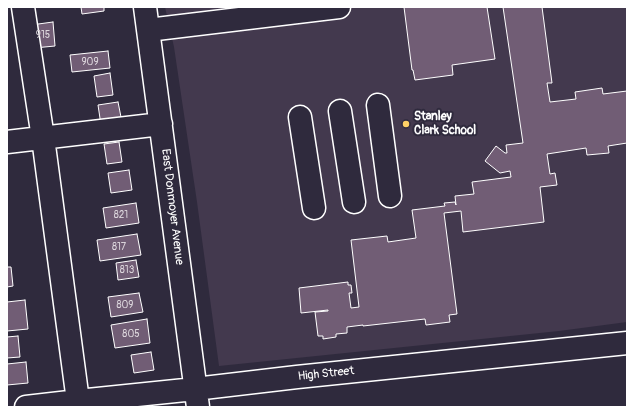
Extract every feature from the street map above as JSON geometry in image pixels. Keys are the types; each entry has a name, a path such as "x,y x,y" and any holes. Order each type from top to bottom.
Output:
{"street":[{"path":"23,7 43,138 78,400"},
{"name":"East Donmoyer Avenue","path":"144,7 161,124 196,398"},
{"path":"148,30 339,7"},
{"path":"378,105 390,196"},
{"path":"340,111 354,202"},
{"path":"300,117 314,208"},
{"path":"7,142 161,124"},
{"name":"High Street","path":"26,407 78,400 196,398 297,377 627,343"}],"shaded area":[{"name":"Stanley Clark School","path":"165,7 627,7 627,322 559,331 219,366 174,47"}],"building":[{"path":"81,7 104,7 104,11 82,14"},
{"path":"404,7 487,7 495,59 452,65 453,75 415,80 412,70"},
{"path":"503,7 542,7 552,83 547,83 550,102 576,99 575,92 602,88 603,94 627,91 627,143 608,146 609,153 587,155 586,148 547,154 550,174 555,173 557,185 540,187 544,222 463,232 461,211 444,213 457,314 449,315 450,322 426,325 425,319 347,327 347,333 336,334 336,337 323,339 323,336 318,336 315,312 328,310 301,313 299,288 348,282 348,285 351,285 352,293 349,293 351,308 359,307 351,240 387,236 388,242 416,238 412,210 445,206 444,203 455,202 456,205 455,196 474,194 472,182 511,177 510,171 500,173 485,161 496,146 507,153 506,145 523,143"},
{"path":"53,22 55,46 34,48 31,25"},
{"path":"108,51 110,68 72,72 70,55"},
{"path":"110,73 113,95 97,97 94,76"},
{"path":"118,102 122,122 101,125 98,105"},
{"path":"119,142 122,162 107,164 104,144"},
{"path":"129,170 132,190 111,193 108,173"},
{"path":"136,203 139,223 106,228 103,208"},
{"path":"137,234 141,255 100,261 97,240"},
{"path":"136,260 139,277 118,280 116,263"},
{"path":"7,267 11,267 13,286 7,287"},
{"path":"139,293 143,312 111,317 108,297"},
{"path":"25,300 28,329 7,331 7,302"},
{"path":"147,319 150,343 115,348 111,325"},
{"path":"18,336 20,357 7,358 7,337"},
{"path":"151,352 154,370 134,373 131,355"},
{"path":"26,362 28,383 7,385 7,364"}],"place":[{"name":"Stanley Clark School","path":"406,124"}]}
